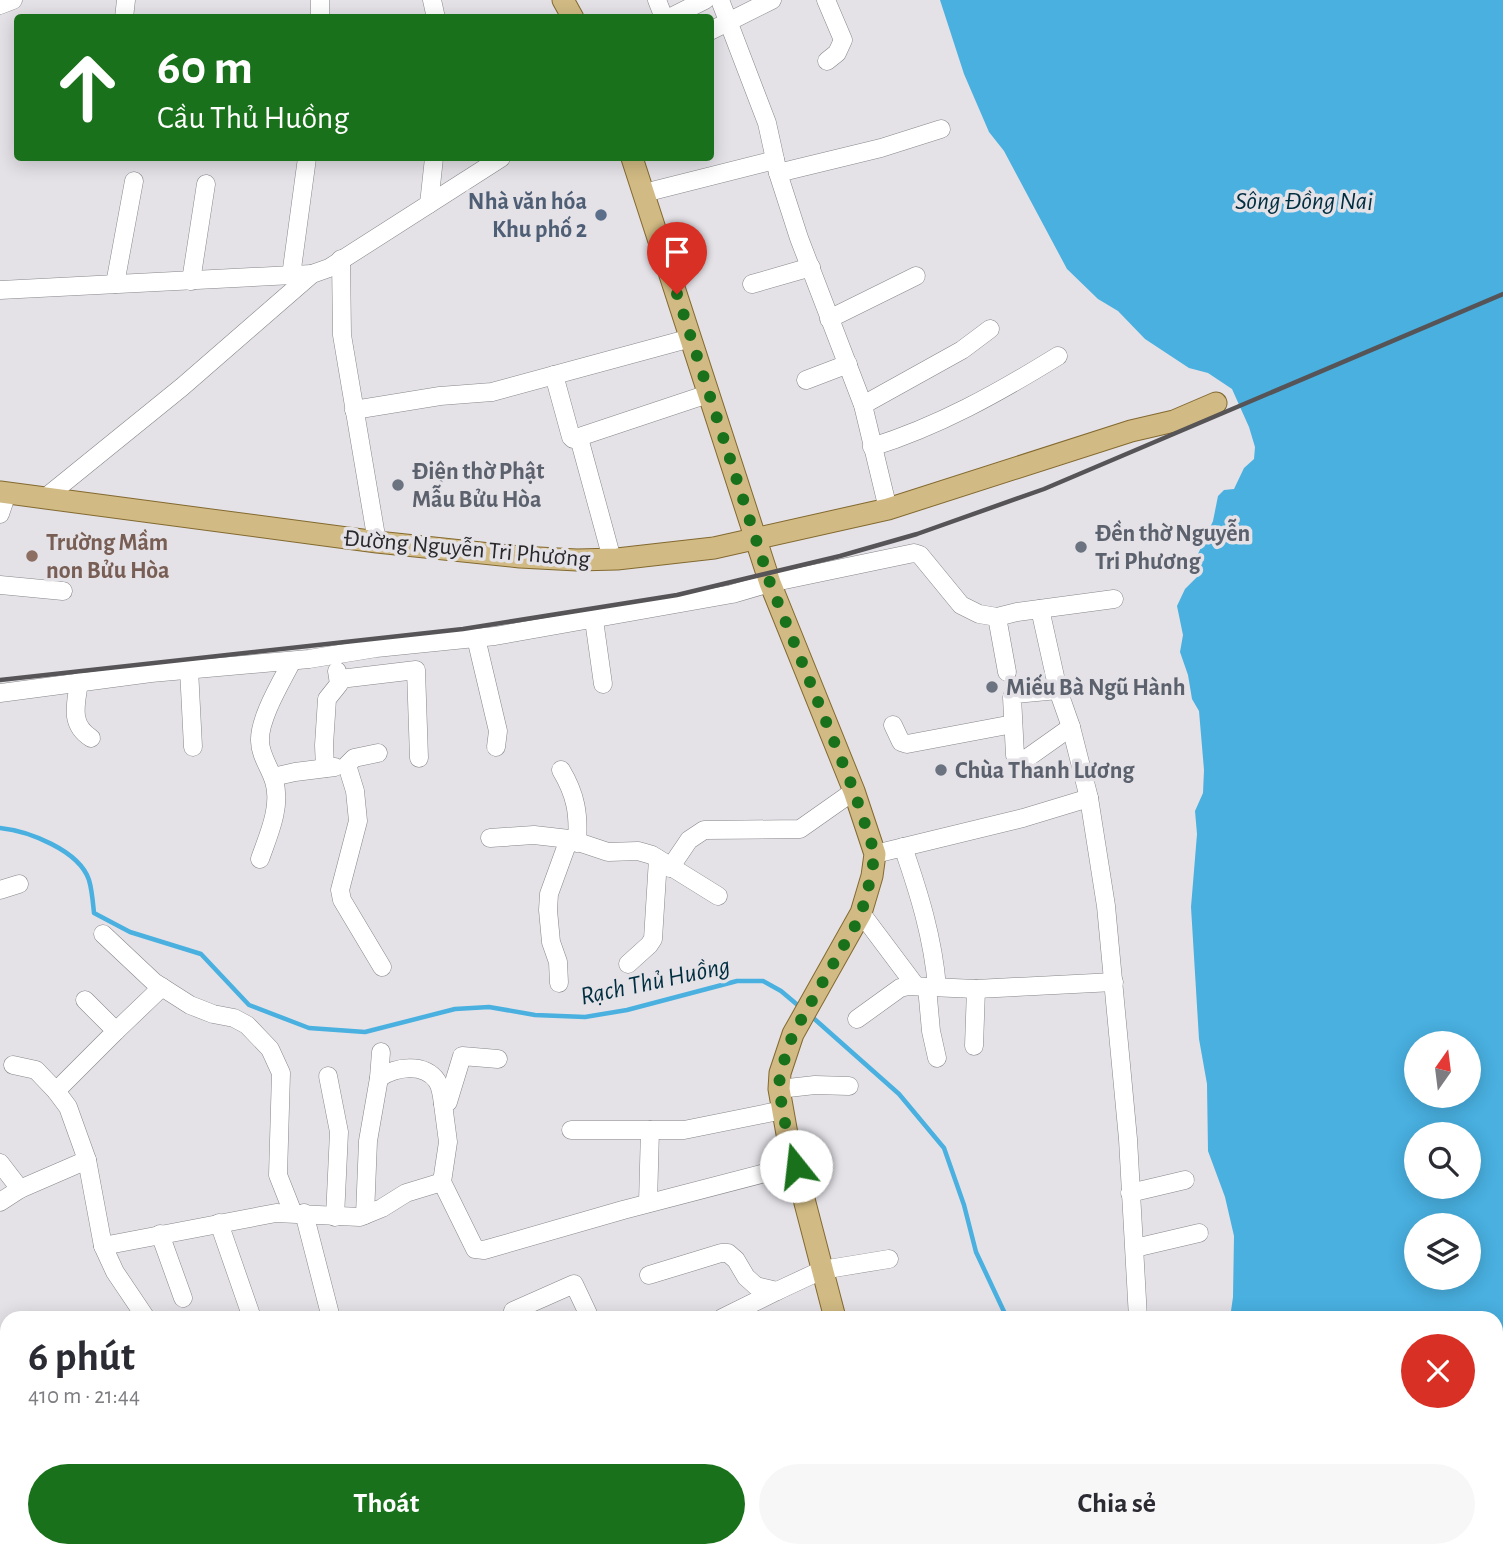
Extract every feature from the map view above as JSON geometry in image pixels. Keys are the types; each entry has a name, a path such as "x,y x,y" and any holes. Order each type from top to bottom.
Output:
{"main road":[{"path":"633,161 770,583 854,791 875,854 872,876 861,913 793,1034 780,1073 779,1089 783,1110 833,1311"},
{"name":"Đường Nguyễn Tri Phương","path":"3,492 377,542 520,556 577,560 612,559 713,548 888,509 1131,431 1170,411 1214,399"}],"street":[{"path":"0,5 13,0"},
{"path":"675,14 705,0"},
{"path":"720,0 767,123 777,166 829,319 863,405 888,509"},
{"path":"714,29 772,0"},
{"path":"826,0 843,40 837,53 827,61"},
{"path":"643,193 881,148 941,130"},
{"path":"291,276 307,161"},
{"path":"429,204 434,161"},
{"path":"0,290 312,274 328,268 495,161"},
{"path":"115,284 134,181"},
{"path":"191,281 206,184"},
{"path":"341,259 342,334 377,542"},
{"path":"752,284 811,267"},
{"path":"45,498 182,387 312,274"},
{"path":"829,319 916,276"},
{"path":"863,405 951,357 990,328"},
{"path":"354,410 440,396 492,392 691,338"},
{"path":"872,447 949,418 1005,389 1058,356"},
{"path":"806,380 848,364"},
{"path":"554,375 570,437 573,439 708,394"},
{"path":"579,438 612,559"},
{"path":"0,514 3,492"},
{"path":"0,693 189,669 292,661 594,620 732,594 770,583 914,553 920,555 961,605 979,614 997,617 1114,599"},
{"path":"0,585 63,591"},
{"path":"1040,610 1058,690 1072,727 1089,798 1106,906 1128,1139 1138,1311"},
{"path":"997,617 1007,672"},
{"path":"594,620 603,684"},
{"path":"476,638 498,732 496,747"},
{"path":"325,768 327,699 337,688 340,679 332,656"},
{"path":"260,859 274,817 276,789 260,743 261,729 292,661"},
{"path":"189,669 193,747"},
{"path":"340,679 416,670 419,758"},
{"path":"79,682 74,717 82,732 91,738"},
{"path":"1058,690 1015,694 1011,701 1015,755 1023,761 1072,727"},
{"path":"893,725 901,742 908,744 1013,724"},
{"path":"273,777 347,765 354,758 378,753"},
{"path":"347,765 355,791 358,821 340,896 382,967"},
{"path":"559,984 558,962 551,942 549,894 573,841 579,814 570,785 561,770"},
{"path":"628,964 653,939 664,864 689,840 704,830 800,829 854,791"},
{"path":"875,854 1089,798"},
{"path":"490,838 534,835 573,841 608,852 638,851 718,896"},
{"path":"903,847 923,908 935,961 926,986 937,1058"},
{"path":"0,890 19,884"},
{"path":"861,913 926,986"},
{"path":"103,934 162,987 190,1005 213,1014 234,1017 247,1025 270,1049 281,1073 278,1175 298,1213 329,1311"},
{"path":"858,1019 900,988 926,986 976,989 1114,982"},
{"path":"56,1091 162,987"},
{"path":"974,1046 976,989"},
{"path":"85,1000 116,1031"},
{"path":"365,1216 368,1141 381,1052"},
{"path":"443,1104 448,1101 463,1056 498,1059"},
{"path":"13,1065 36,1070 68,1107 87,1160 103,1245 115,1272 141,1311"},
{"path":"379,1078 396,1069 425,1071 437,1081 448,1143 442,1182 475,1249 478,1250 796,1166"},
{"path":"328,1076 339,1132 335,1217"},
{"path":"779,1089 815,1085 849,1086"},
{"path":"571,1130 684,1130 783,1110"},
{"path":"648,1203 650,1130"},
{"path":"0,1202 20,1189 87,1160"},
{"path":"0,1163 20,1189"},
{"path":"1130,1193 1185,1180"},
{"path":"103,1245 276,1213 365,1216 406,1193 442,1182"},
{"path":"219,1223 250,1311"},
{"path":"1135,1248 1199,1233"},
{"path":"160,1234 183,1298"},
{"path":"649,1275 728,1253 756,1286 777,1291"},
{"path":"736,1311 822,1270 889,1259"},
{"path":"513,1311 574,1284 587,1311"}],"water":[{"name":"Sông Đồng Nai","path":"940,0 1503,0 1503,1311 1231,1311 1234,1236 1225,1197 1208,1151 1207,1084 1199,1039 1191,907 1197,834 1195,811 1203,793 1204,770 1199,711 1192,699 1180,652 1183,635 1177,606 1185,589 1201,573 1198,554 1213,521 1218,496 1224,490 1234,489 1244,468 1254,459 1255,447 1232,389 1208,373 1189,368 1145,339 1118,311 1098,299 1067,269 1004,151 989,132 964,74"}],"waterway":[{"name":"Rạch Thủ Huồng","path":"0,828 38,838 64,851 75,860 89,880 94,913 130,932 201,954 249,1005 309,1028 365,1032 455,1009 489,1007 535,1015 585,1017 627,1010 737,981 763,981 781,991 800,1007"},
{"name":"Rạch Thủ Huồng","path":"810,1015 899,1094 944,1148 964,1205 976,1252 1004,1311"}],"railway":[{"path":"0,680 463,629 677,595 840,556 917,534 1044,489 1503,294"}],"place":[{"name":"Nhà văn hóa Khu phố 2","path":"601,215"},
{"name":"Điện thờ Phật Mẫu Bửu Hòa","path":"398,485"},
{"name":"Đền thờ Nguyễn Tri Phương","path":"1081,547"},
{"name":"Trường Mầm non Bửu Hòa","path":"32,556"},
{"name":"Miếu Bà Ngũ Hành","path":"992,687"},
{"name":"Chùa Thanh Lương","path":"941,770"}],"route":[{"path":"677,294 701,376 770,583 854,791 875,854 866,899 856,924 793,1034 780,1073 779,1089 796,1166"}]}
